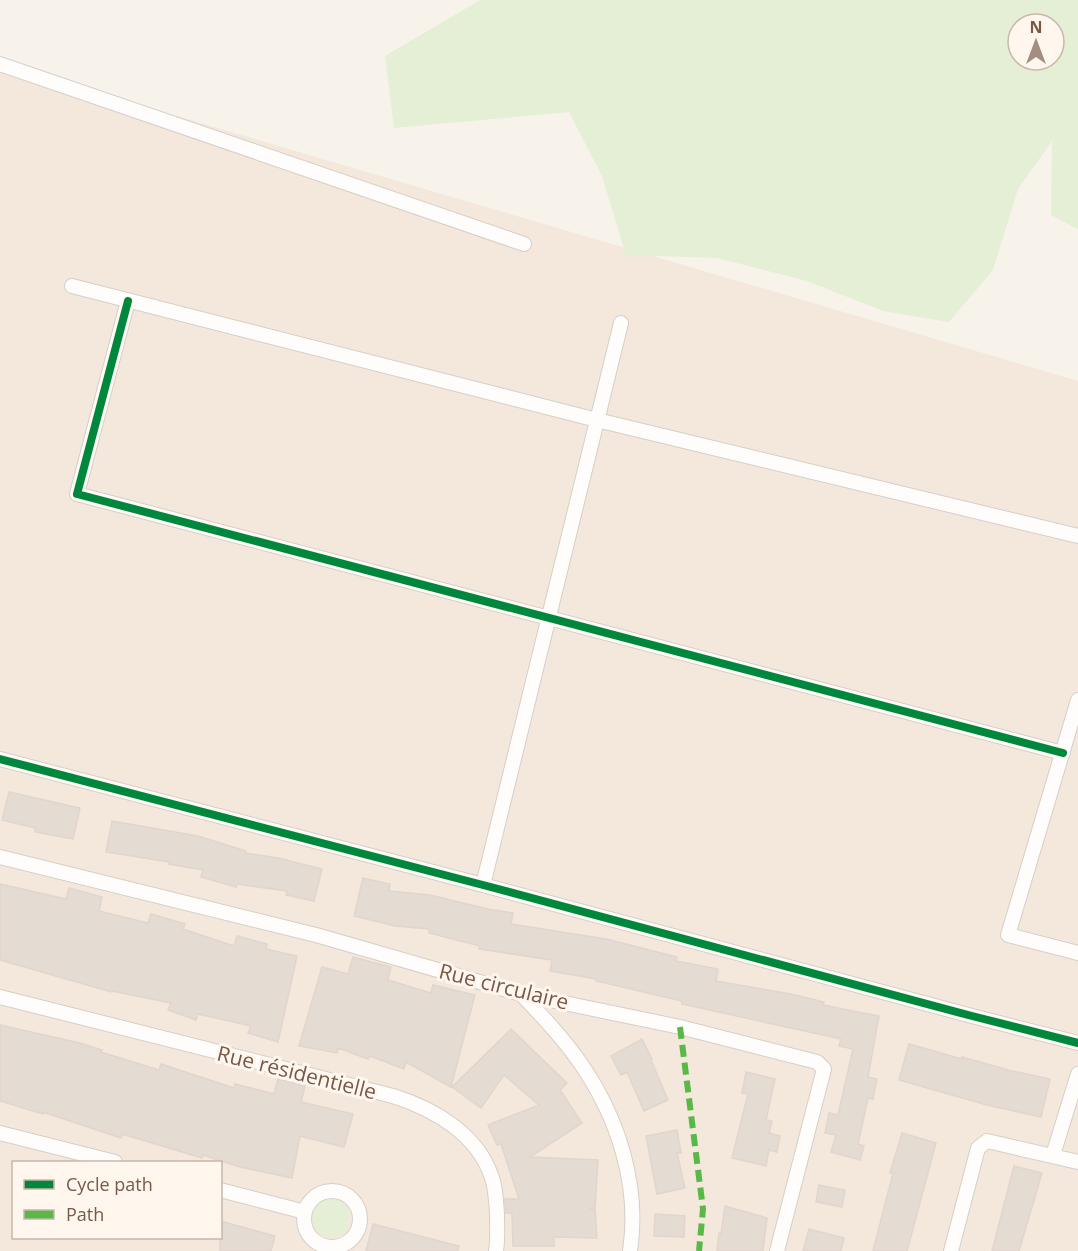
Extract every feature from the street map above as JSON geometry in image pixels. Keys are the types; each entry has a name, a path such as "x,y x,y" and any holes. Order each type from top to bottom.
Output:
{"street":[{"path":"0,64 524,244"},
{"path":"72,286 597,420 1078,536"},
{"path":"128,301 77,494 1063,753"},
{"path":"483,885 621,323"},
{"path":"1078,700 1008,935 1078,953"},
{"path":"0,759 1078,1042"},
{"name":"Rue circulaire","path":"0,857 316,935 521,994 680,1027 817,1062 824,1069 777,1251"},
{"path":"521,994 581,1064 602,1100 626,1164 633,1195 633,1234 630,1251"},
{"name":"Rue résidentielle","path":"0,997 393,1096 436,1113 456,1127 477,1149 492,1177 497,1209 496,1251"},
{"path":"1053,1155 1078,1074"},
{"path":"0,1133 111,1161"},
{"path":"951,1251 978,1148 982,1143 987,1141 1078,1162"},
{"path":"222,1191 305,1212"},
{"path":"328,1191 340,1192 349,1197 356,1206 360,1216 359,1227 346,1243 335,1247 324,1246 314,1241 307,1233 304,1222 305,1212 310,1202 318,1195 328,1191"}],"shaded area":[{"path":"0,64 1078,381 1078,1251 0,1251"}],"green space":[{"path":"480,0 1078,0 1078,229 1051,215 1052,141 1018,189 993,270 949,322 883,311 807,281 717,258 626,255 602,176 569,112 394,128 385,56"},
{"path":"331,1199 345,1204 350,1218 345,1232 331,1237 317,1232 312,1218 317,1204"}],"building":[{"path":"9,792 80,808 73,839 35,832 35,828 2,820"},
{"path":"112,821 198,836 246,851 245,853 278,858 322,869 314,901 286,895 287,891 237,884 236,887 201,877 203,870 106,852"},
{"path":"363,878 390,884 389,891 430,895 513,913 511,924 606,939 677,957 676,961 718,969 716,981 791,994 824,1002 823,1005 879,1016 868,1077 877,1079 873,1099 868,1098 858,1144 864,1146 860,1160 831,1152 836,1135 825,1133 829,1113 838,1115 853,1049 839,1046 841,1039 682,1004 682,1001 596,981 596,979 550,971 552,960 479,949 480,946 429,933 429,929 395,926 354,916"},
{"path":"0,884 66,899 69,888 102,897 99,911 148,923 151,914 185,924 183,929 234,946 237,936 267,944 266,949 297,956 278,1042 248,1033 251,1026 198,1014 196,1020 168,1010 171,1003 111,992 0,960"},
{"path":"353,957 391,967 388,980 431,993 433,985 475,995 451,1087 406,1062 404,1069 370,1056 368,1059 338,1048 337,1053 299,1046 322,967 348,974"},
{"path":"0,1025 80,1043 159,1070 161,1064 234,1088 235,1084 274,1094 278,1079 305,1086 301,1102 353,1114 344,1147 300,1136 292,1178 240,1167 203,1155 202,1158 122,1134 121,1138 43,1112 43,1114 0,1101"},
{"path":"511,1029 567,1083 560,1090 582,1123 530,1157 598,1160 595,1208 589,1209 595,1210 597,1238 554,1237 554,1246 513,1246 512,1213 506,1213 505,1199 519,1199 501,1144 497,1145 488,1125 539,1105 504,1075 481,1108 452,1087"},
{"path":"642,1039 668,1100 644,1111 627,1072 621,1075 611,1056"},
{"path":"909,1044 1050,1079 1041,1117 987,1105 899,1080"},
{"path":"746,1072 775,1079 766,1120 772,1121 769,1133 780,1136 777,1152 769,1150 766,1166 732,1158 748,1094 742,1093"},
{"path":"677,1130 681,1153 677,1153 685,1188 657,1194 646,1136"},
{"path":"902,1133 936,1143 907,1251 873,1251 893,1173 890,1173"},
{"path":"1014,1166 1042,1173 1019,1251 992,1251"},
{"path":"819,1185 845,1190 842,1207 816,1202"},
{"path":"725,1206 767,1218 763,1251 717,1251"},
{"path":"655,1214 685,1216 684,1237 654,1236"},
{"path":"222,1222 275,1236 271,1251 220,1251"},
{"path":"373,1224 459,1246 458,1251 366,1251"},
{"path":"809,1229 844,1238 841,1251 803,1251"}],"marked path":[{"path":"680,1027 703,1209 699,1251"}],"cycle path":[{"path":"128,301 77,494 1063,753"},
{"path":"0,759 1078,1043"}]}
